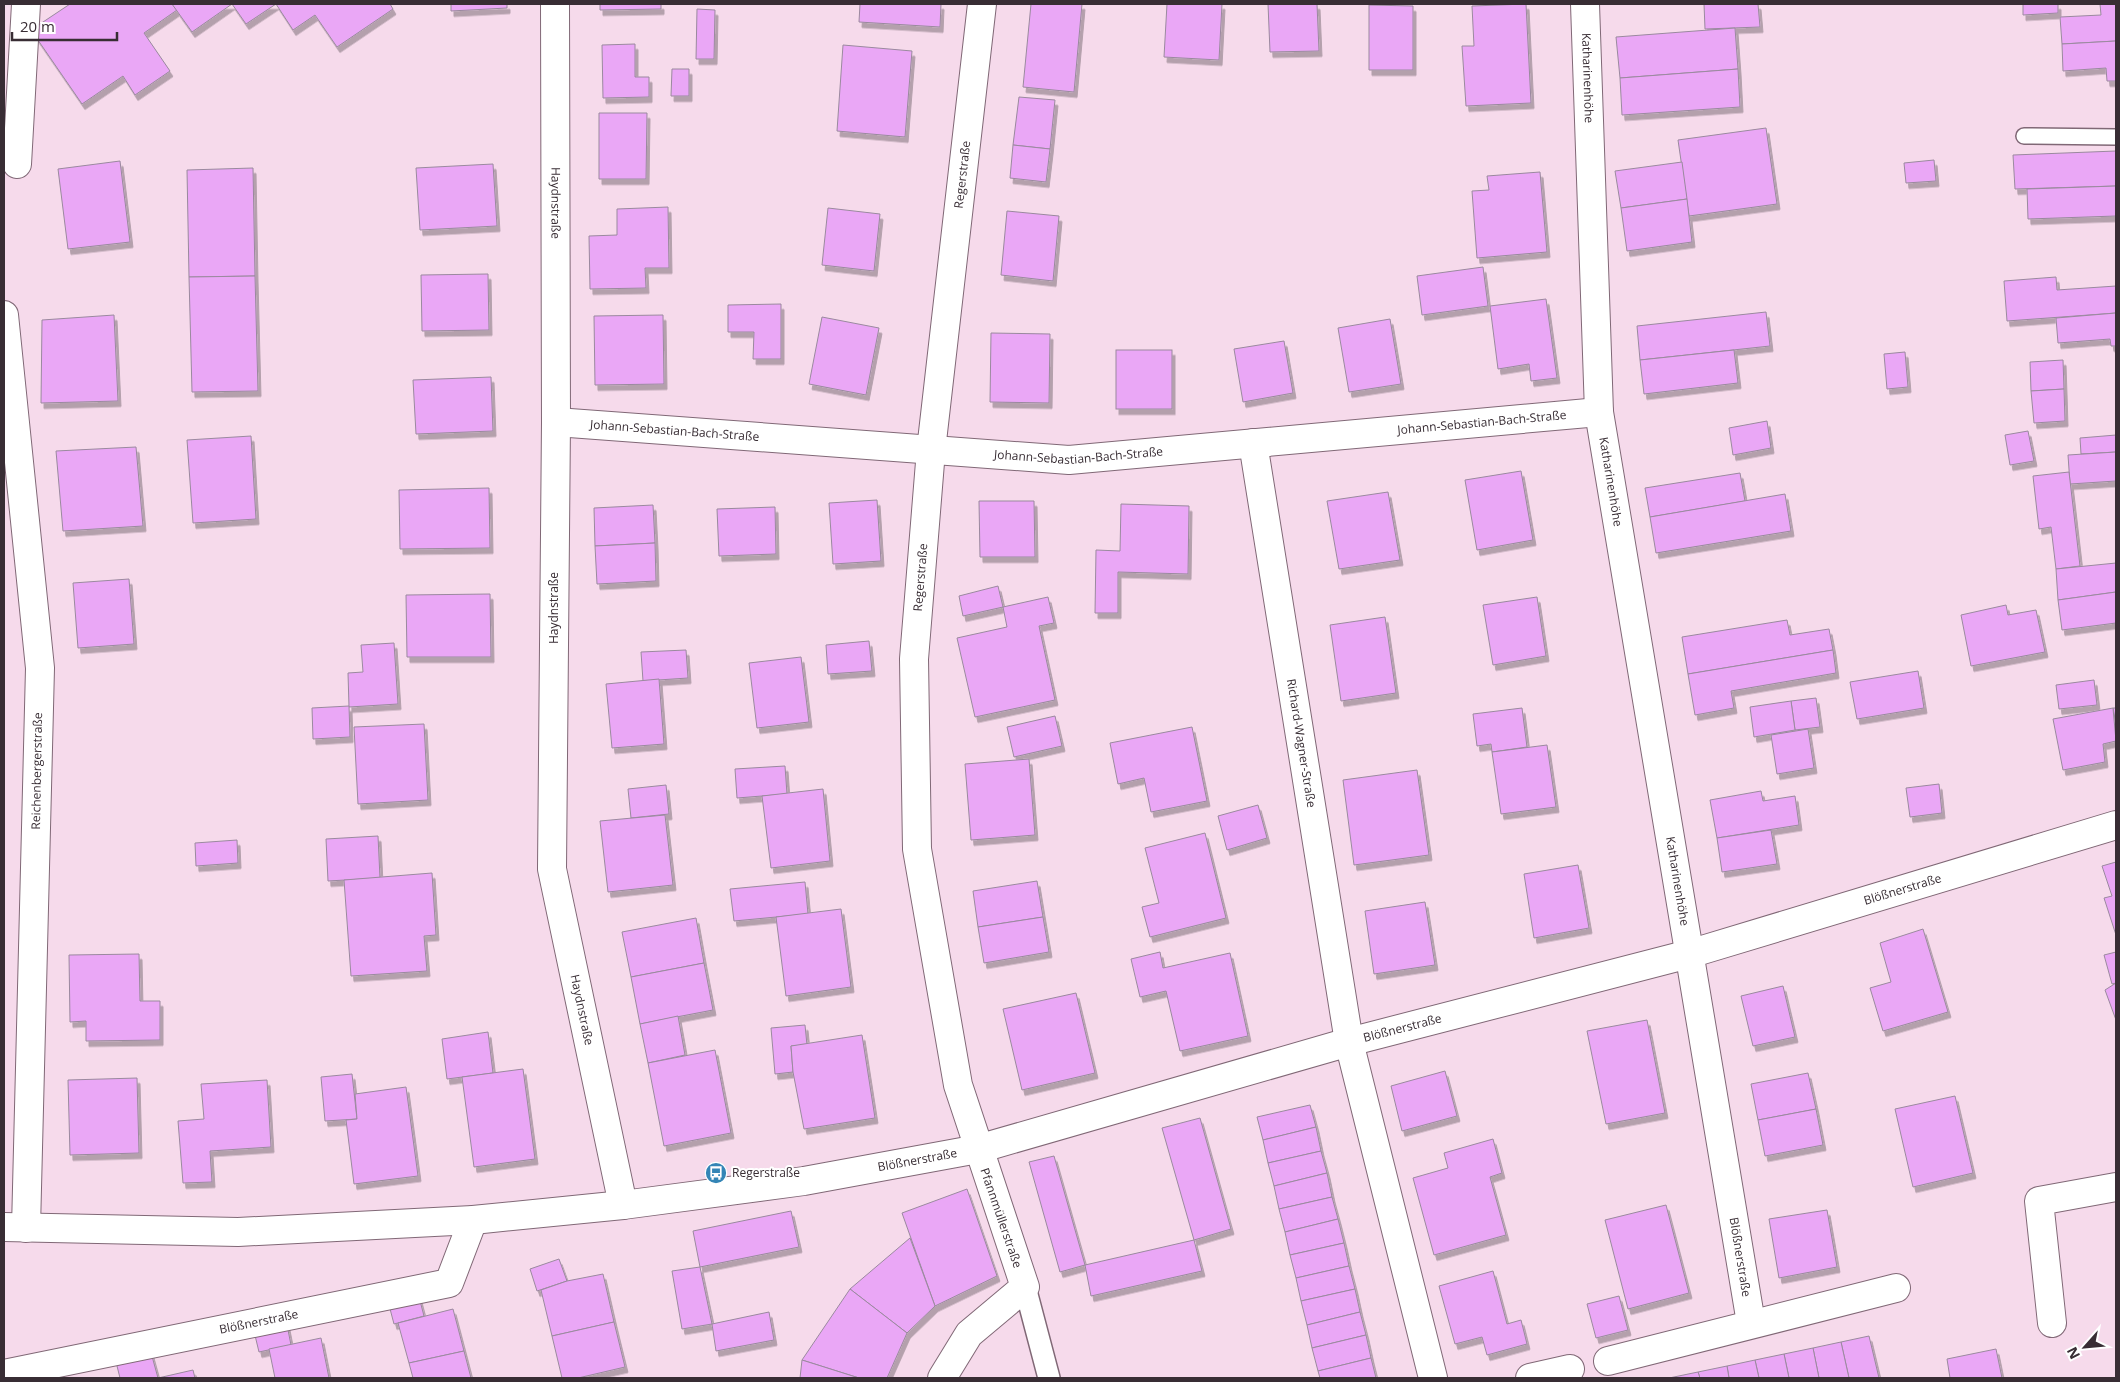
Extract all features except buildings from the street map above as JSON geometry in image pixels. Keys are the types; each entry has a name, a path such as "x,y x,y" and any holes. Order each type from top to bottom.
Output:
{"street":[{"path":"17,164 26,4"},
{"name":"Haydnstraße","path":"555,4 556,422 552,870 623,1204"},
{"name":"Regerstraße","path":"978,1149 958,1085 917,849 914,659 931,450 982,4"},
{"name":"Katharinenhöhe","path":"1585,4 1600,412 1689,954"},
{"name":"Reichenbergerstraße","path":"4,315 40,668 15,1227"},
{"name":"Johann-Sebastian-Bach-Straße","path":"556,422 1069,460 1600,412"},
{"name":"Richard-Wagner-Straße","path":"1254,443 1349,1042"},
{"name":"Blößnerstraße","path":"15,1227 238,1232 473,1220 623,1204 804,1181 978,1149 1349,1042 1689,954 2116,825"},
{"name":"Blößnerstraße","path":"1689,954 1751,1323"},
{"name":"Blößnerstraße","path":"1349,1042 1433,1378"},
{"name":"Pfannmüllerstraße","path":"978,1149 1025,1287 1049,1378"},
{"path":"2052,1323 2039,1201 2116,1187"},
{"name":"Blößnerstraße","path":"4,1374 450,1282 473,1220"},
{"path":"942,1378 969,1334 1025,1287"},
{"path":"1608,1361 1751,1323 1896,1288"},
{"path":"1530,1378 1570,1369"}],"lane":[{"path":"2024,136 2116,137"}],"place":[{"name":"Regerstraße","path":"716,1173"}]}
